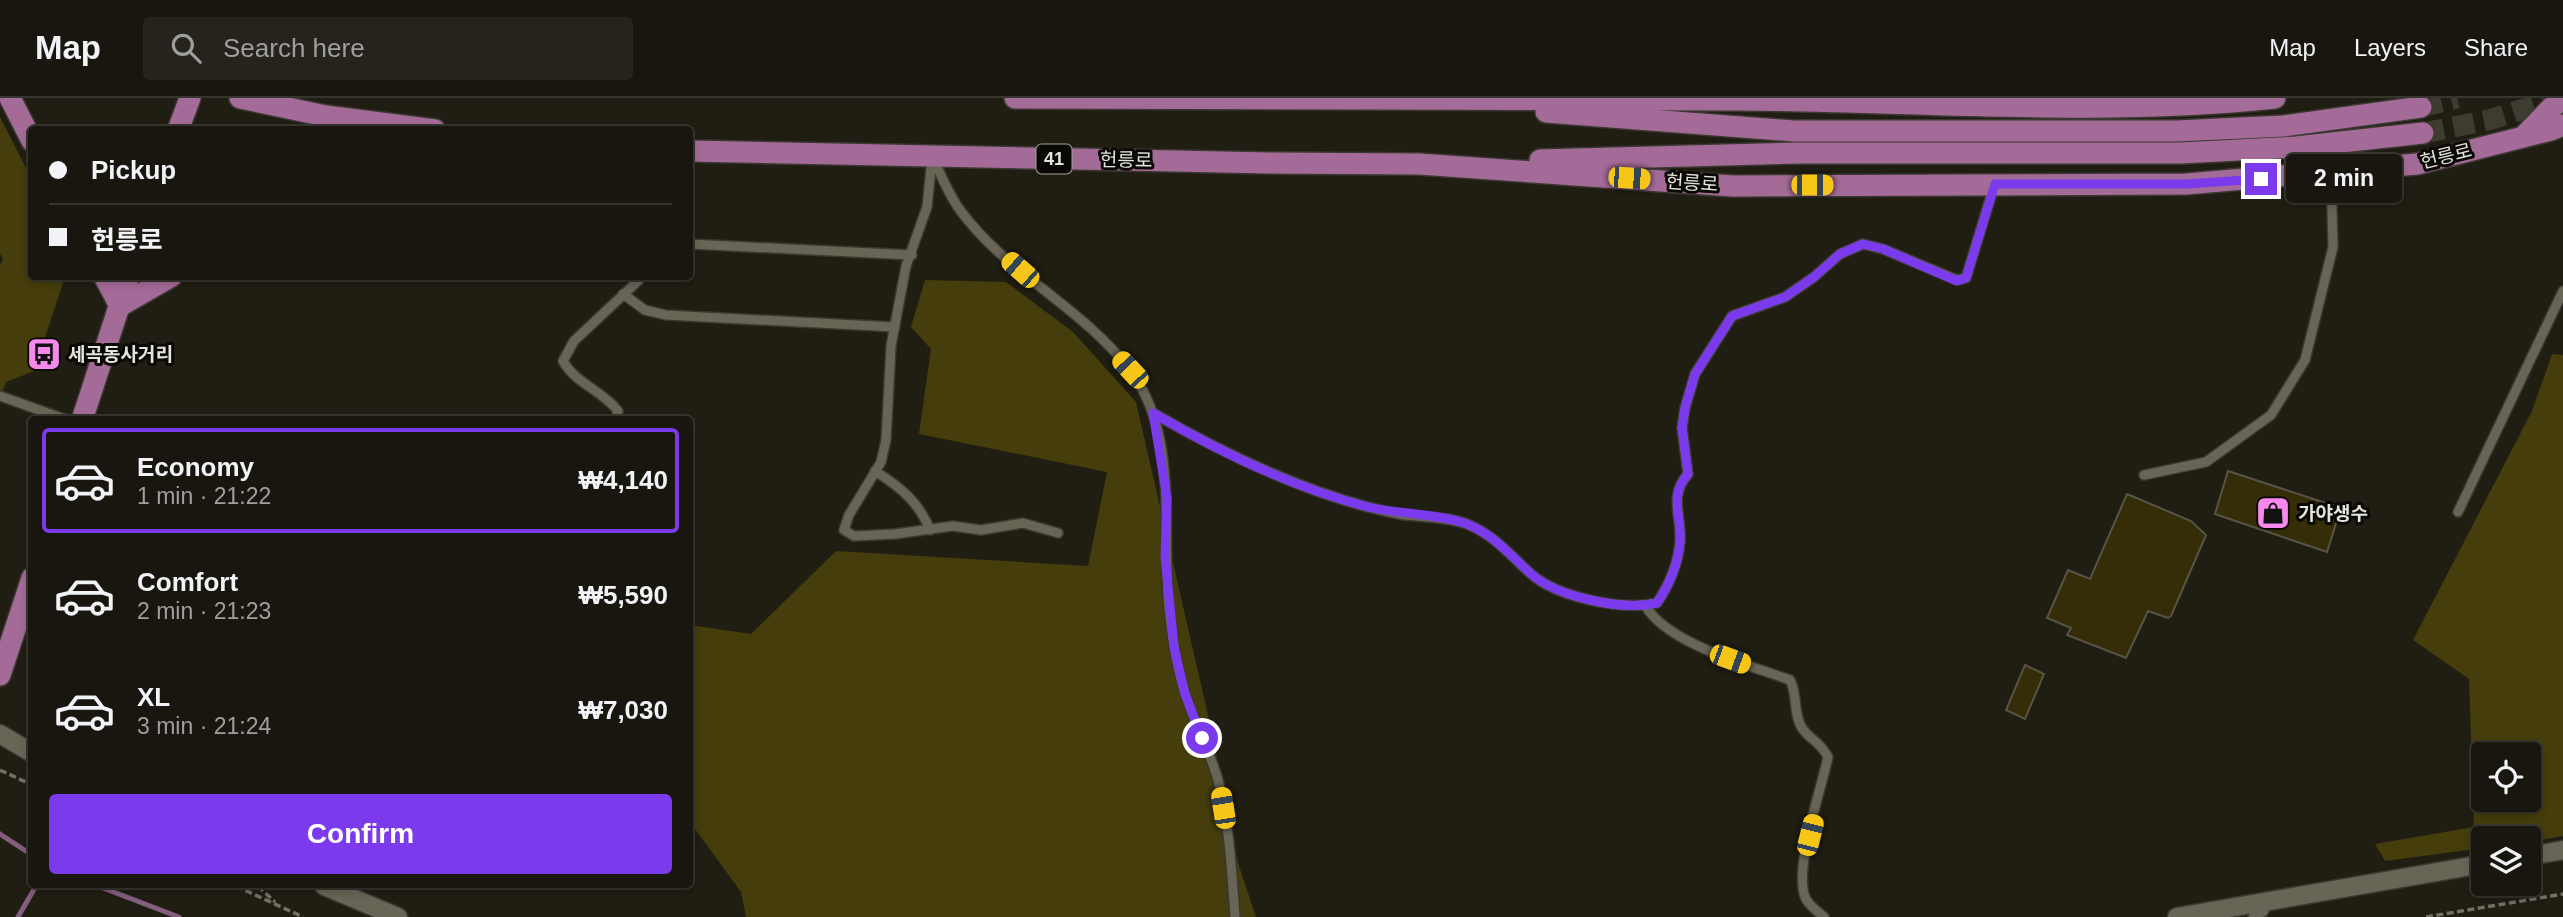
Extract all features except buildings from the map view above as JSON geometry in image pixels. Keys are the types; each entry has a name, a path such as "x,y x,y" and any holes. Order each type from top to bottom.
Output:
{"main road":[{"path":"10,98 28,133"},
{"path":"180,126 190,98"},
{"path":"240,98 326,117 397,126"},
{"path":"1016,98 1766,99 2075,107 2230,103 2275,98"},
{"path":"2523,137 2563,99"},
{"path":"1397,100 1794,131 2177,131 2283,126 2421,107"},
{"name":"헌릉로","path":"693,151 1419,164 1733,186 2186,184 2417,164 2559,129"},
{"path":"1419,164 1801,153 2180,153 2296,147 2423,134"},
{"path":"106,280 120,306"},
{"path":"83,416 128,280"},
{"path":"120,306 165,280"},
{"path":"0,675 8,623 28,586"}],"street":[{"path":"0,734 28,751"},
{"path":"2541,854 2563,850"},
{"path":"2177,917 2471,866"},
{"path":"329,888 398,917"}],"lane":[{"path":"932,157 927,207 906,266 891,346 886,440 881,462 849,515 844,530 854,536 895,534 953,526 981,530 1023,523 1058,533"},
{"path":"932,157 958,209 987,241 1102,340 1130,370 1153,413 1167,498 1165,556 1174,647 1185,694 1218,781 1227,835 1235,917"},
{"path":"2144,475 2206,462 2271,415 2299,371 2305,360 2333,247 2331,173"},
{"path":"1153,413 1216,447 1338,498 1399,514 1464,523 1484,532 1506,548 1532,575 1550,586 1580,597 1617,604 1645,606 1657,603 1669,586 1680,542 1676,494 1688,474 1682,428 1685,408 1695,374 1732,316 1785,297 1814,277 1840,254 1863,244 1883,249 1957,281 1966,278 1995,184"},
{"path":"693,244 912,255"},
{"path":"617,416 618,411 609,400 569,371 564,361 574,341 639,280"},
{"path":"2458,512 2563,291"},
{"path":"623,294 645,310 666,315 895,327"},
{"path":"0,396 55,416"},
{"path":"875,471 900,487 915,503 923,512 930,530"},
{"path":"1645,606 1650,615 1678,636 1708,651 1790,680 1803,730 1821,744 1828,757 1803,862 1802,888 1806,901 1824,917"},
{"path":"2253,917 2263,912 2268,903"}],"path":[{"path":"0,770 28,783"},
{"path":"240,888 303,917"},
{"path":"260,888 279,906"},
{"path":"2426,917 2563,894"}],"shaded area":[{"path":"0,117 28,172 28,280 64,280 34,371 6,382 0,399 0,266 3,259 0,253"},
{"path":"925,280 1006,282 1073,332 1136,402 1211,728 1238,863 1256,917 746,917 741,892 693,826 693,625 751,634 836,551 1088,566 1107,472 919,434 931,349 911,327"},
{"path":"2552,354 2563,355 2563,836 2541,840 2541,826 2474,826 2473,812 2541,812 2541,742 2471,742 2469,679 2413,640 2532,411"},
{"path":"2471,828 2471,850 2385,861 2375,844"}],"waterway":[{"path":"0,834 28,852"},
{"path":"18,917 35,888"},
{"path":"103,888 179,917"}],"tunnel":[{"path":"2421,107 2457,98"},
{"path":"2423,133 2489,120 2559,98"}],"place":[{"name":"세곡동사거리","path":"44,354"},
{"name":"가야생수","path":"2273,513"}],"route":[{"path":"1202,738 1185,694 1174,647 1165,556 1167,498 1153,413 1216,447 1338,498 1399,514 1464,523 1484,532 1506,548 1532,575 1550,586 1580,597 1645,606 1657,603 1669,586 1675,566 1680,542 1676,494 1688,474 1682,428 1695,374 1732,316 1785,297 1814,277 1840,254 1863,244 1883,249 1957,281 1966,278 1995,184 2186,184 2261,179"}]}
